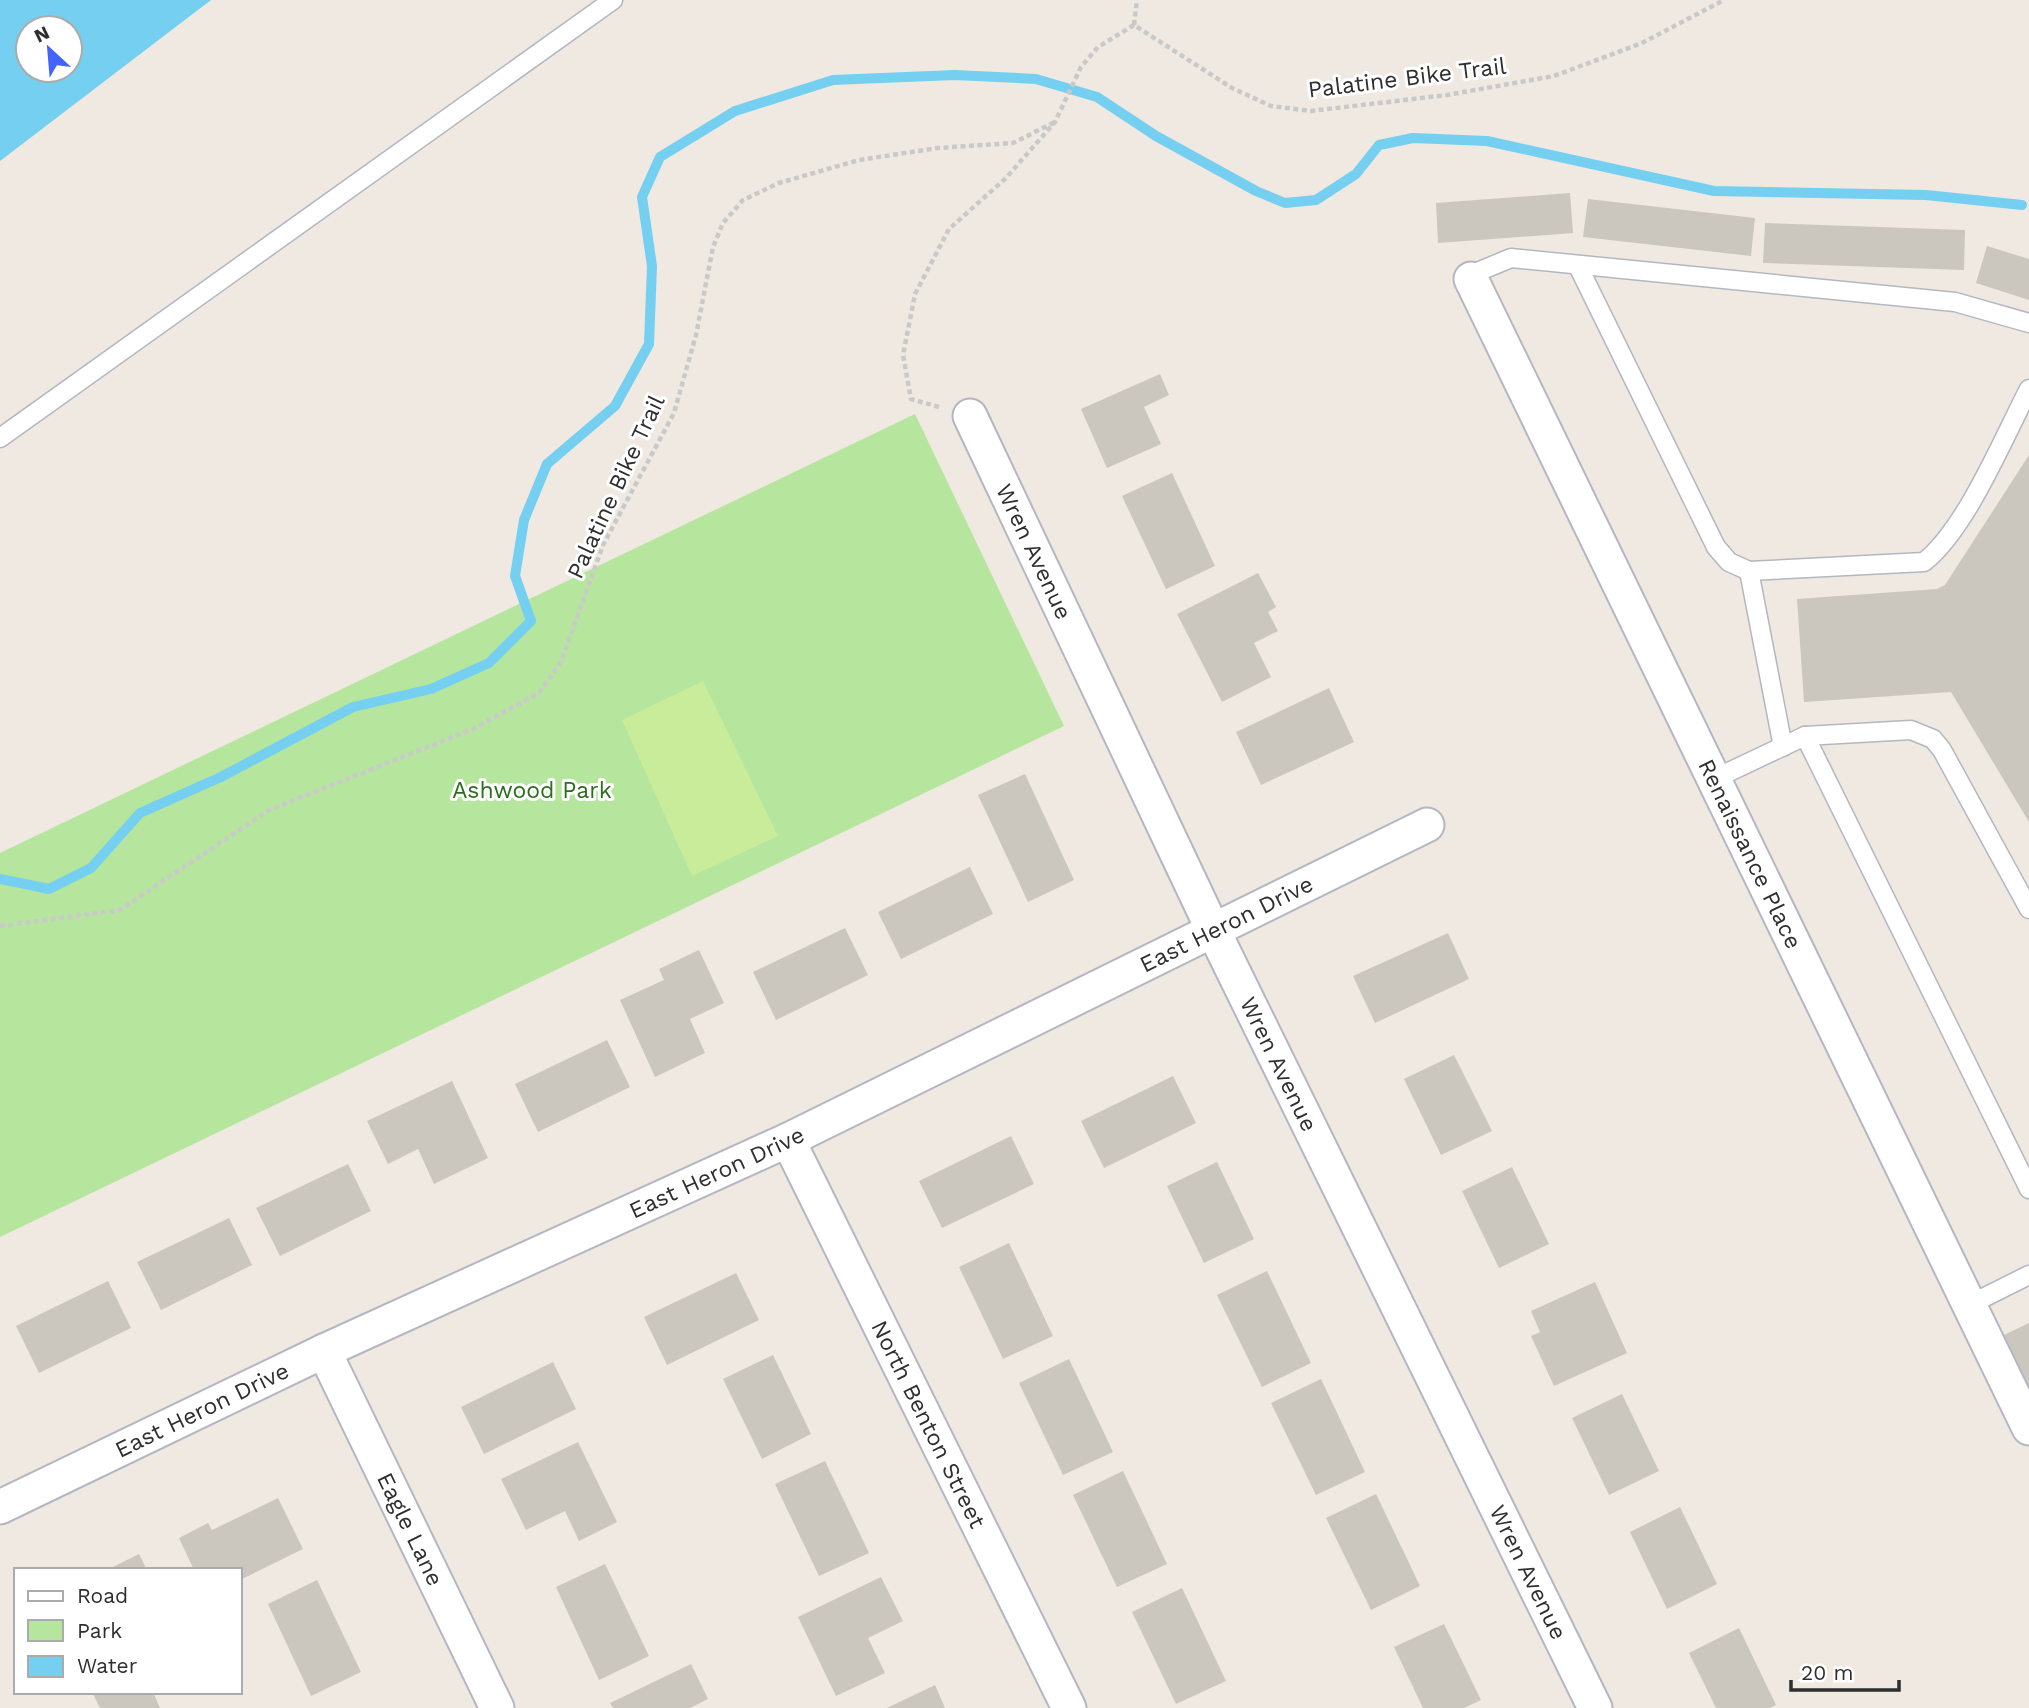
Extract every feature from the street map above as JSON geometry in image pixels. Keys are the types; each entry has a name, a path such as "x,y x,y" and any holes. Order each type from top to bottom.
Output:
{"street":[{"name":"Renaissance Place","path":"1471,279 2029,1428"},
{"name":"Wren Avenue","path":"970,416 1213,930 1595,1708"},
{"name":"East Heron Drive","path":"0,1507 324,1351 788,1140 1427,825"},
{"name":"North Benton Street","path":"788,1140 1069,1708"},
{"name":"Eagle Lane","path":"324,1351 498,1708"}],"lane":[{"path":"0,438 613,0"},
{"path":"1471,279 1475,273 1511,258 1578,267 1955,302 2029,323"},
{"path":"1578,267 1716,547 1729,562 1749,570 1924,562 1941,548 1956,526 2029,389"},
{"path":"1749,570 1783,747"},
{"path":"1714,779 1805,736 1912,730 1933,738 2029,909"},
{"path":"1805,736 2029,1189"},
{"path":"1969,1305 2029,1275"}],"path":[{"path":"970,416 911,399 903,355 915,294 949,229 1006,178 1055,122 1082,67 1098,47 1134,25 1137,0"},
{"name":"Palatine Bike Trail","path":"1134,25 1232,88 1271,106 1311,111 1447,95 1554,76 1642,43 1724,0"},
{"name":"Palatine Bike Trail","path":"0,926 120,910 269,810 473,729 539,693 561,662 603,545 674,413 696,335 713,247 723,223 743,200 779,183 859,160 938,148 1013,143 1055,122"}],"green space":[{"name":"Ashwood Park","path":"915,414 1064,726 0,1237 0,853"},
{"path":"703,681 778,836 692,876 622,720"}],"water":[{"path":"0,0 211,0 0,161"}],"building":[{"path":"1570,193 1573,233 1438,243 1436,203"},
{"path":"1588,199 1755,218 1751,256 1583,237"},
{"path":"1765,223 1965,230 1964,270 1763,263"},
{"path":"1987,246 2029,259 2029,300 1976,283"},
{"path":"1160,374 1169,395 1144,407 1161,444 1107,468 1081,409"},
{"path":"2029,455 2029,822 1951,692 1804,702 1797,599 1937,589 1945,585"},
{"path":"1172,473 1215,566 1166,589 1122,496"},
{"path":"1258,573 1276,607 1268,612 1278,631 1254,643 1271,677 1222,702 1177,614"},
{"path":"1329,688 1354,742 1261,785 1236,732"},
{"path":"1025,774 1074,880 1028,902 978,795"},
{"path":"970,867 993,914 901,959 878,912"},
{"path":"845,928 868,975 776,1020 753,972"},
{"path":"1448,933 1469,979 1375,1023 1353,976"},
{"path":"699,950 724,1003 690,1019 705,1053 655,1077 620,1000 664,980 659,969"},
{"path":"607,1040 630,1087 538,1132 515,1084"},
{"path":"1454,1055 1492,1131 1441,1155 1404,1079"},
{"path":"1173,1076 1196,1123 1104,1168 1081,1121"},
{"path":"452,1081 488,1158 434,1184 418,1149 388,1164 367,1121"},
{"path":"1011,1136 1034,1184 942,1228 919,1181"},
{"path":"1217,1162 1254,1239 1204,1263 1167,1186"},
{"path":"348,1164 371,1211 280,1256 256,1208"},
{"path":"1512,1167 1549,1244 1499,1268 1462,1191"},
{"path":"229,1218 252,1265 161,1310 137,1262"},
{"path":"1009,1243 1053,1336 1003,1359 959,1267"},
{"path":"1267,1271 1311,1363 1262,1387 1217,1295"},
{"path":"736,1273 759,1320 667,1365 644,1317"},
{"path":"108,1281 131,1328 39,1373 16,1326"},
{"path":"1595,1282 1627,1353 1554,1386 1531,1336 1540,1332 1531,1311"},
{"path":"2029,1323 2029,1398 2000,1337"},
{"path":"773,1355 811,1434 762,1459 723,1379"},
{"path":"1069,1359 1113,1452 1063,1475 1019,1383"},
{"path":"553,1362 576,1409 484,1454 461,1407"},
{"path":"1321,1379 1365,1472 1316,1495 1271,1403"},
{"path":"1622,1394 1659,1471 1609,1495 1572,1418"},
{"path":"578,1442 617,1522 579,1541 565,1511 526,1530 501,1479"},
{"path":"825,1461 869,1553 819,1576 775,1484"},
{"path":"1123,1471 1167,1564 1117,1587 1073,1495"},
{"path":"1376,1494 1420,1586 1371,1610 1326,1518"},
{"path":"278,1498 303,1549 242,1579 242,1568 193,1568 179,1538 208,1523 212,1530"},
{"path":"1680,1507 1717,1584 1667,1609 1630,1532"},
{"path":"139,1554 146,1568 111,1568"},
{"path":"605,1564 649,1656 599,1680 556,1587"},
{"path":"881,1577 903,1621 868,1638 885,1673 836,1696 798,1617"},
{"path":"317,1580 361,1672 311,1696 268,1604"},
{"path":"1182,1588 1226,1681 1176,1704 1132,1612"},
{"path":"1444,1624 1481,1700 1464,1708 1423,1708 1394,1647"},
{"path":"1739,1628 1776,1705 1770,1708 1716,1708 1689,1653"},
{"path":"691,1664 708,1699 690,1708 613,1708 610,1703"},
{"path":"935,1685 945,1708 887,1708"},
{"path":"93,1694 154,1694 160,1708 100,1708"}],"waterway":[{"path":"0,879 49,889 91,868 140,813 221,777 353,707 431,689 489,663 531,621 515,576 524,520 547,464 615,406 649,344 652,266 642,197 660,157 735,111 833,80 955,75 1036,79 1097,97 1156,136 1256,191 1285,203 1316,200 1356,174 1379,145 1413,138 1487,141 1714,191 1926,195 2022,205"}]}
